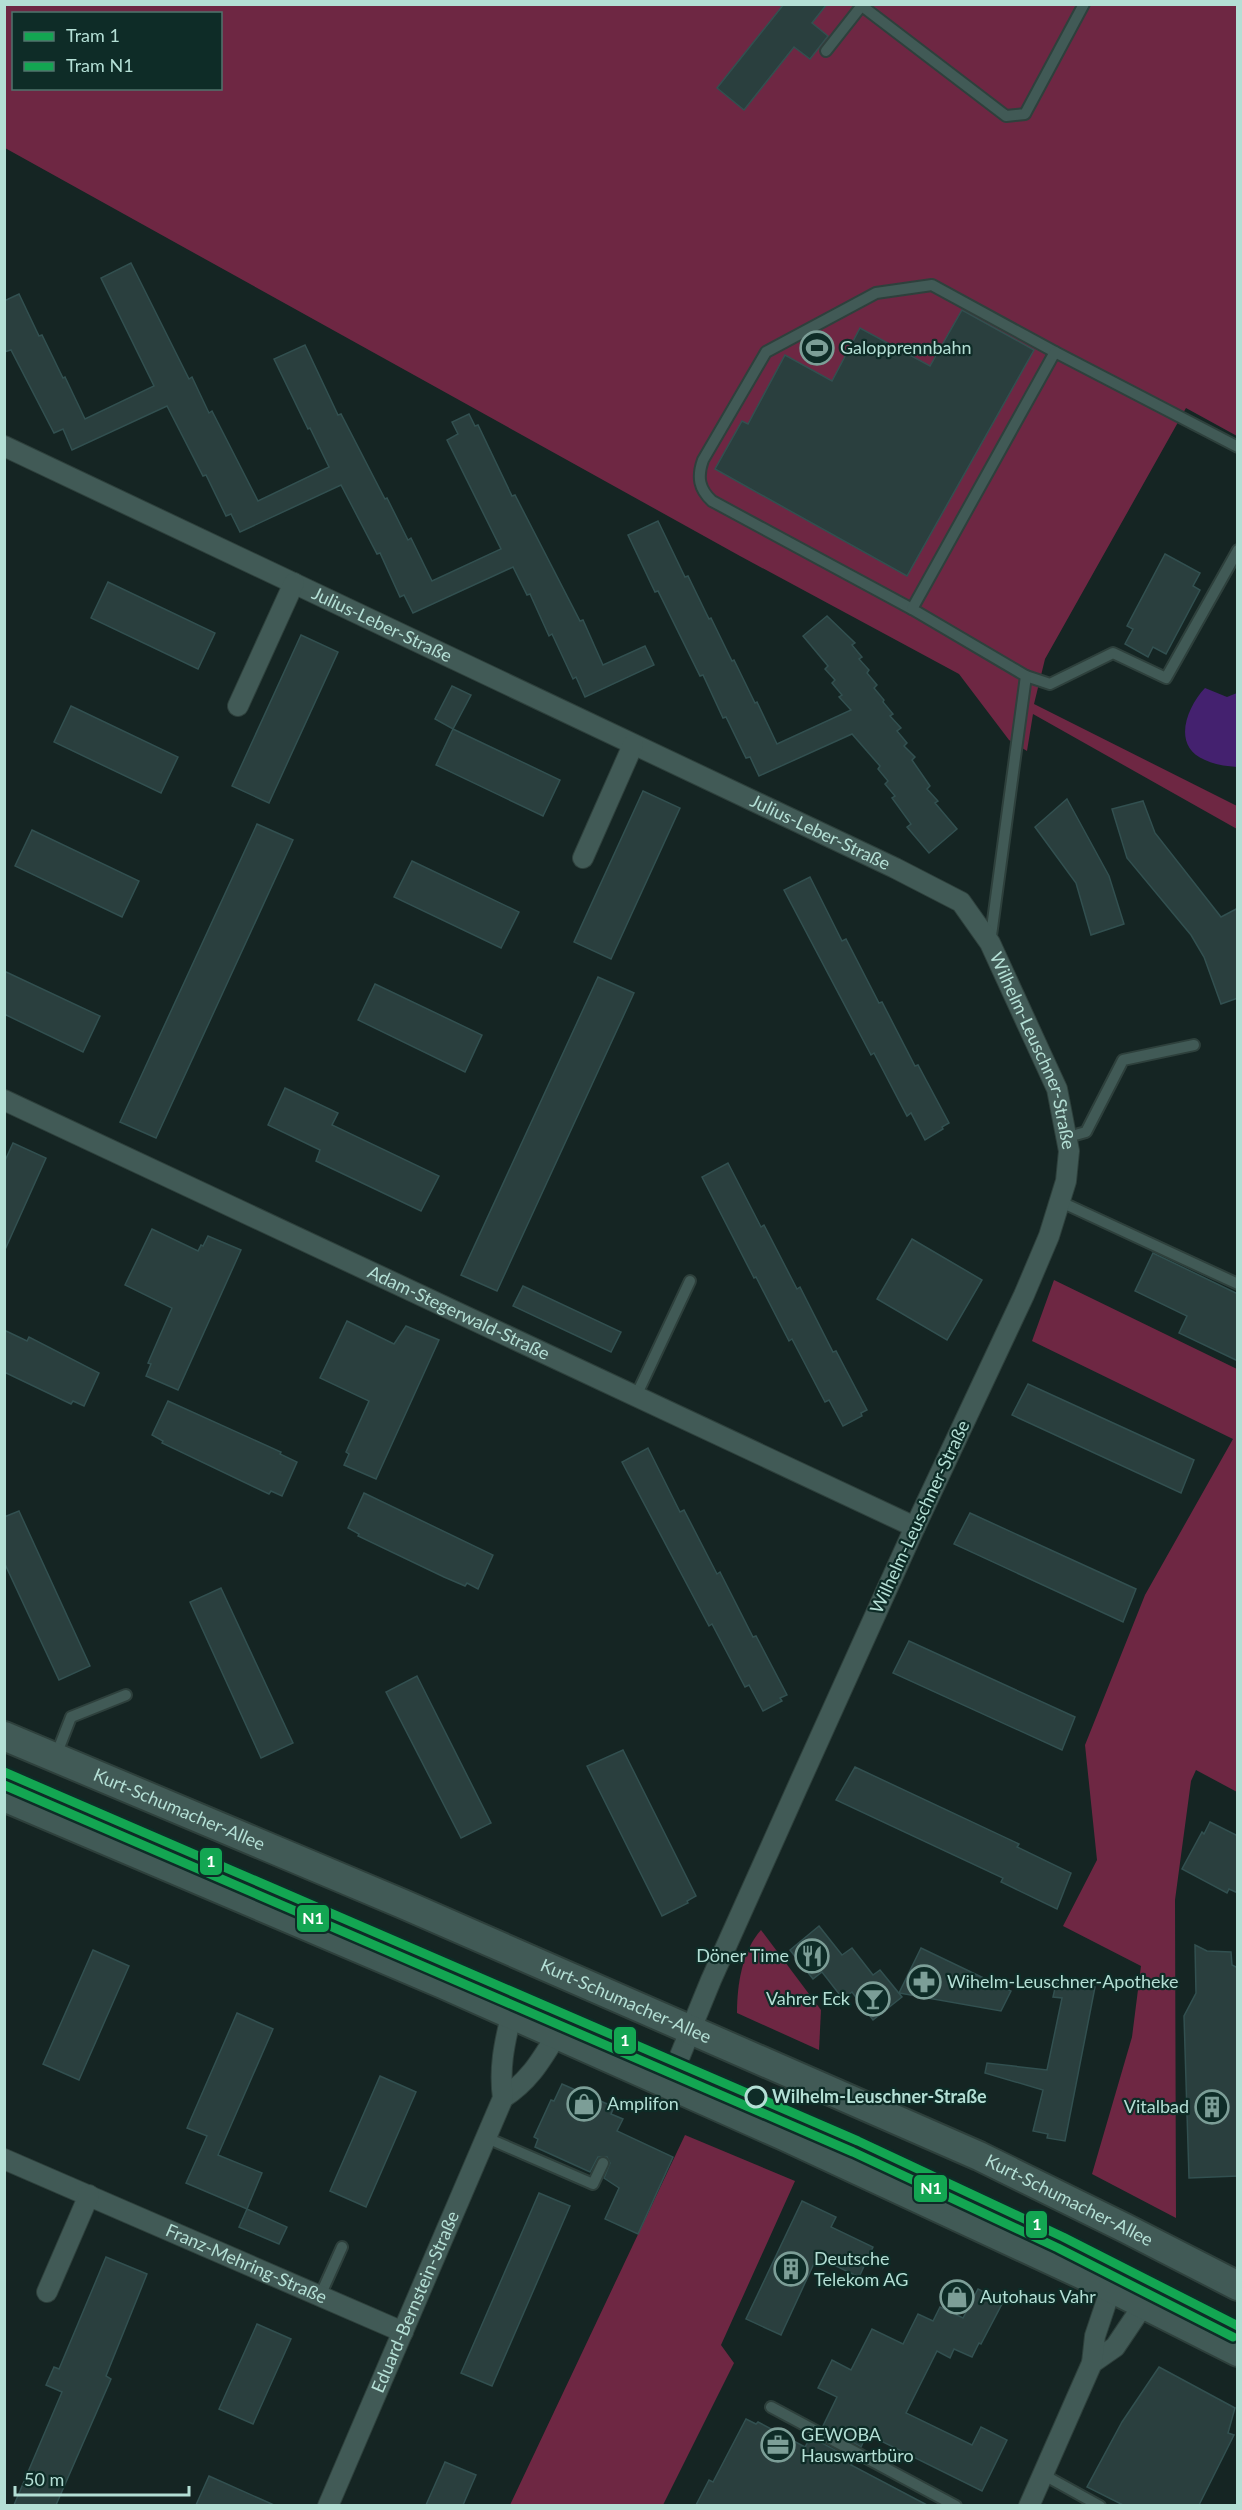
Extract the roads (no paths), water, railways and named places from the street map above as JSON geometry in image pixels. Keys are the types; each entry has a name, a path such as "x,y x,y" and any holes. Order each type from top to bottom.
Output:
{"street":[{"name":"Julius-Leber-Straße","path":"4,446 895,868 961,902 990,943"},
{"name":"Julius-Leber-Straße","path":"238,705 294,583"},
{"path":"584,858 633,745"},
{"name":"Wilhelm-Leuschner-Straße","path":"668,2085 689,2031 915,1527 1024,1295 1061,1202 1069,1151 1057,1089 990,943"},
{"name":"Adam-Stegerwald-Straße","path":"4,1100 915,1527"},
{"name":"Kurt-Schumacher-Allee","path":"4,1736 403,1904 979,2156 1238,2286"},
{"path":"4,1797 443,1984 668,2085 1111,2288 1238,2352"},
{"name":"Eduard-Bernstein-Straße","path":"328,2505 503,2098 500,2076 502,2055 511,2016"},
{"path":"503,2098 522,2086 556,2036"},
{"name":"Franz-Mehring-Straße","path":"4,2159 403,2332"},
{"path":"47,2292 89,2195"},
{"path":"1029,2505 1092,2363 1095,2336 1111,2288"},
{"path":"1092,2363 1115,2347 1144,2304"}],"lane":[{"path":"826,51 862,5 1006,116 1025,114 1084,4"},
{"path":"1238,447 932,285 876,293 766,352 703,460 699,473 704,494 712,501 912,609 1026,676 1050,684 1113,653 1166,678 1238,550"},
{"path":"912,609 1055,352"},
{"path":"990,943 1026,676"},
{"path":"1068,1137 1086,1132 1123,1060 1194,1045"},
{"path":"1061,1202 1238,1284"},
{"path":"636,1396 690,1281"},
{"path":"55,1758 71,1717 126,1695"},
{"path":"487,2138 593,2184 603,2163"},
{"path":"320,2296 342,2247"},
{"path":"771,2407 956,2505"},
{"path":"1044,2475 1100,2505"}],"tram line":[{"name":"1","path":"4,1772 858,2141 1063,2237 1238,2326"},
{"name":"N1","path":"4,1785 853,2152 1058,2248 1233,2337"}],"place":[{"name":"Galopprennbahn","path":"817,348"},
{"name":"Döner Time","path":"812,1956"},
{"name":"Wihelm-Leuschner-Apotheke","path":"924,1982"},
{"name":"Vahrer Eck","path":"873,1999"},
{"name":"Wilhelm-Leuschner-Straße","path":"756,2097"},
{"name":"Amplifon","path":"584,2104"},
{"name":"Vitalbad","path":"1212,2107"},
{"name":"Deutsche Telekom AG","path":"791,2269"},
{"name":"Autohaus Vahr","path":"957,2297"},
{"name":"GEWOBA Hauswartbüro","path":"778,2445"}]}
